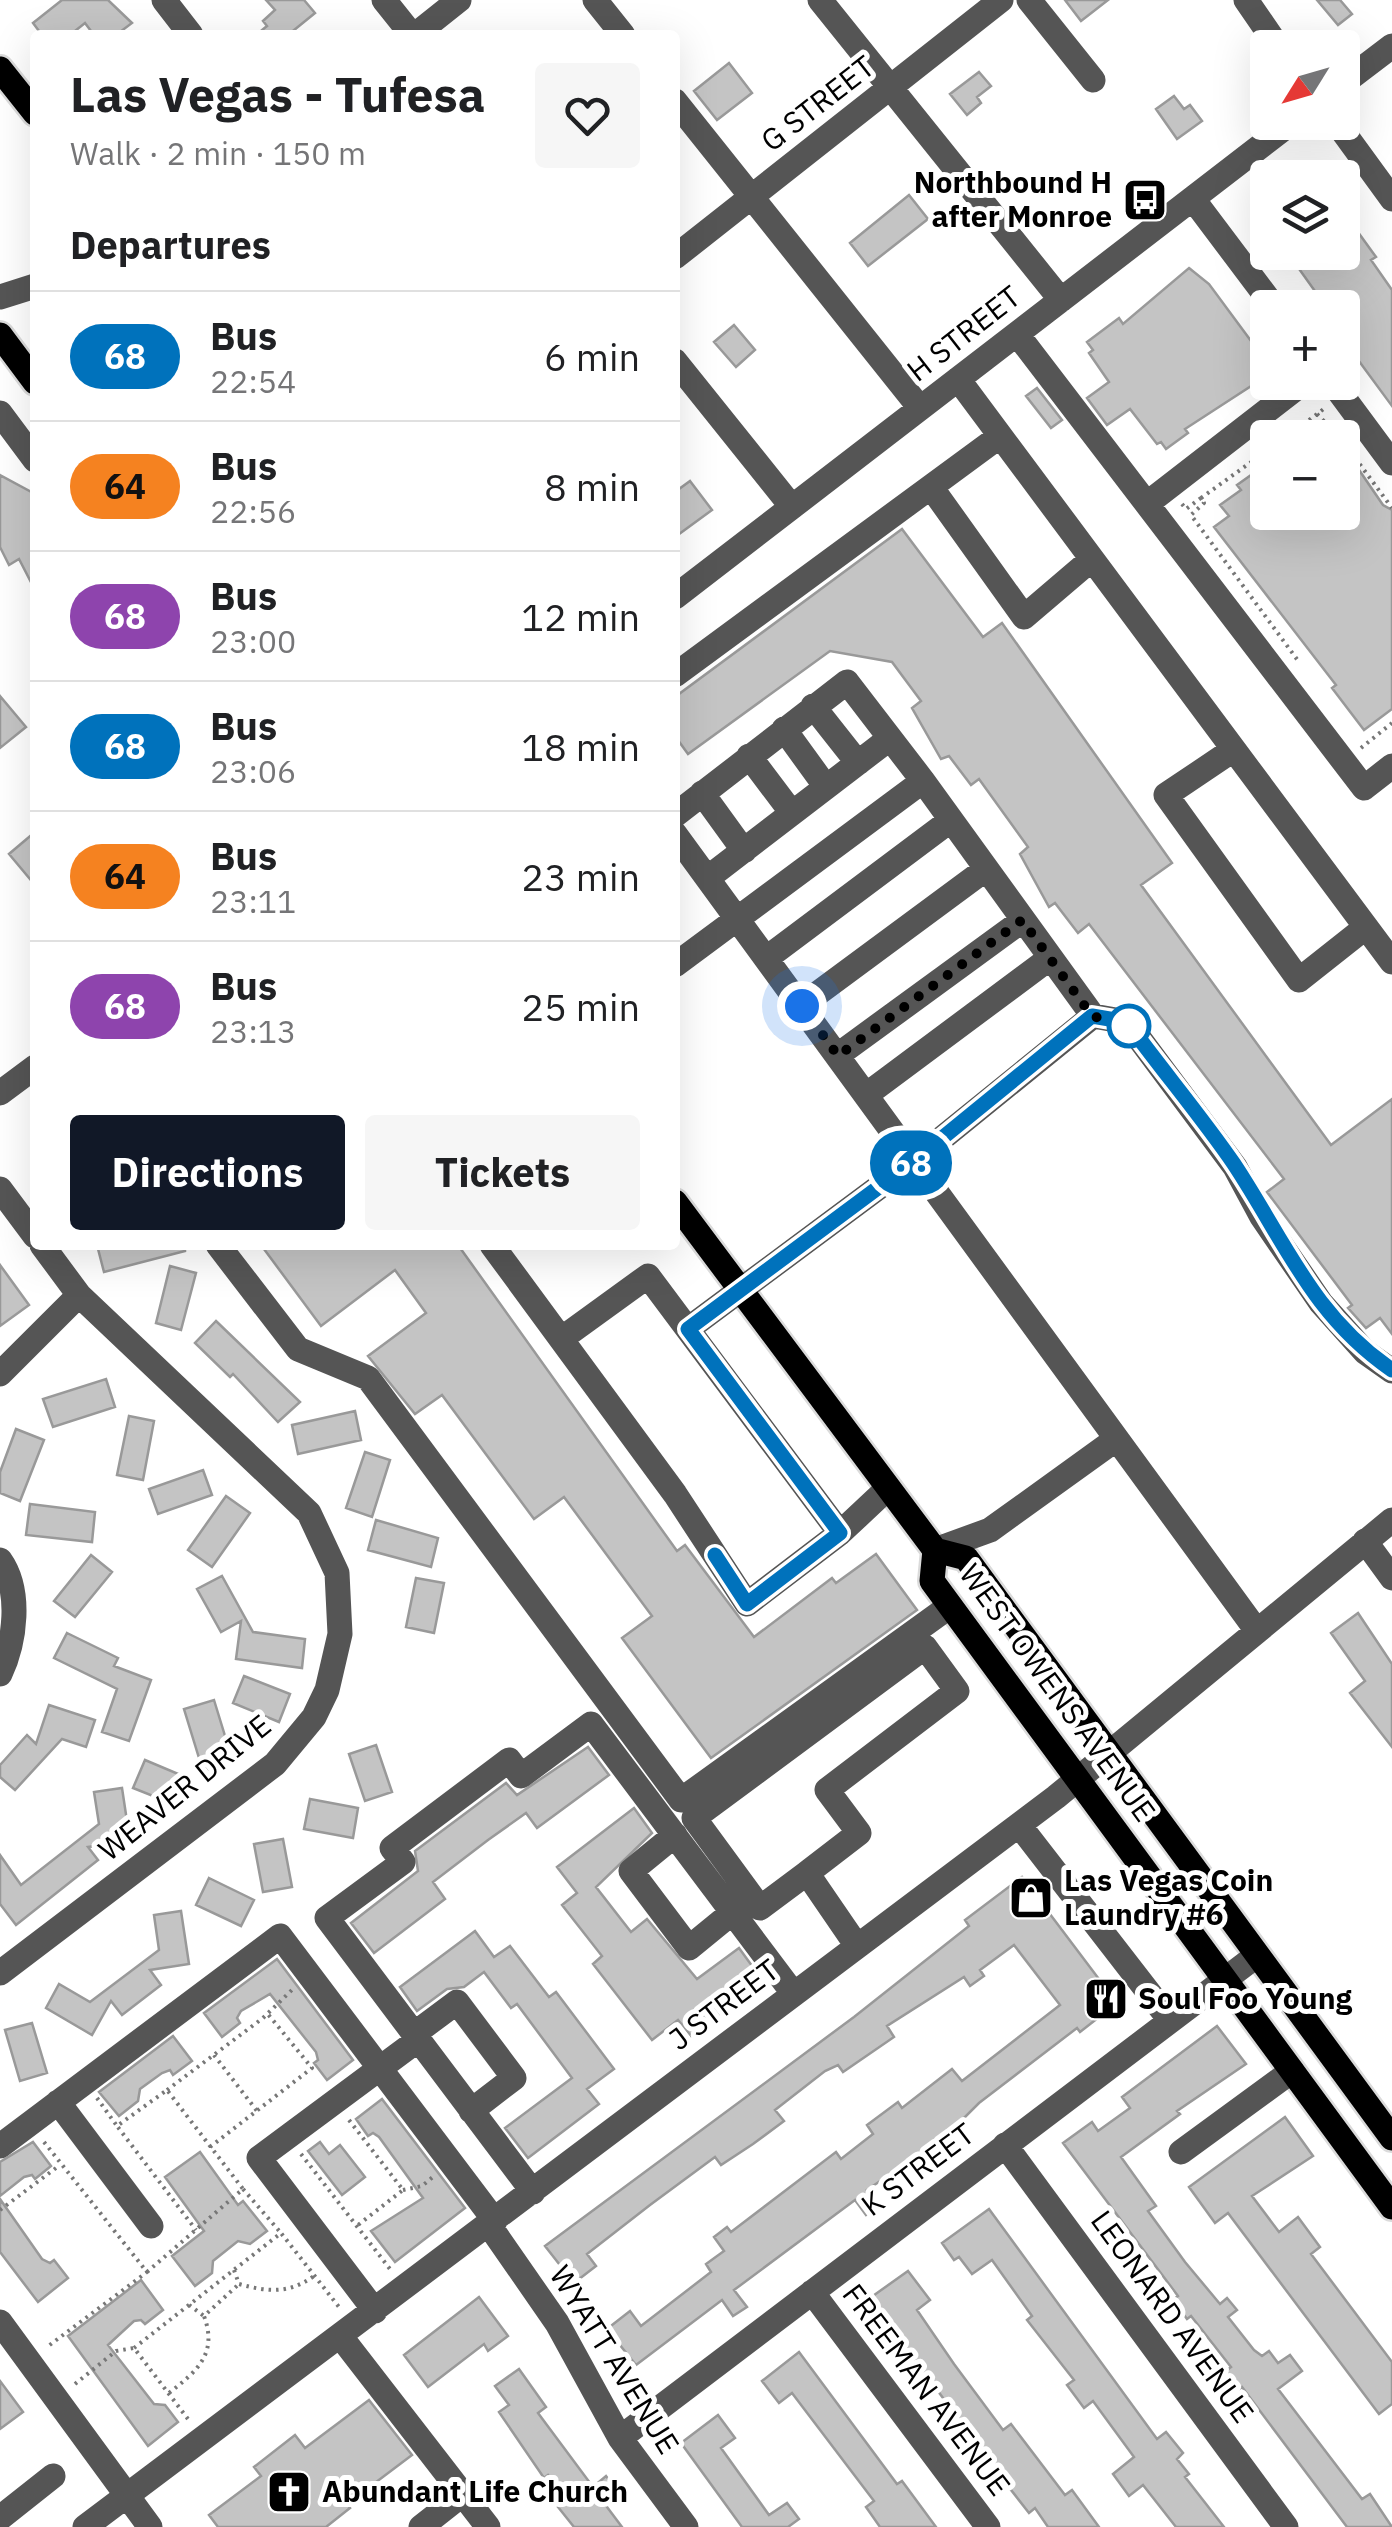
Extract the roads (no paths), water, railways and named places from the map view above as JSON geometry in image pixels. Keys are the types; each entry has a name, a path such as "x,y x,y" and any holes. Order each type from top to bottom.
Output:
{"main road":[{"path":"0,70 30,107"},
{"path":"4,350 30,377"},
{"name":"WEST OWENS AVENUE","path":"680,1209 935,1550 966,1558 1256,1956 1389,2122"},
{"name":"WEST OWENS AVENUE","path":"935,1550 932,1580 950,1606 1392,2207"}],"street":[{"path":"164,0 187,30"},
{"path":"384,0 410,30"},
{"path":"420,30 459,0"},
{"path":"594,0 618,30"},
{"path":"820,0 1062,300"},
{"name":"G STREET","path":"680,254 1001,0"},
{"path":"1029,0 1092,80"},
{"path":"1246,0 1266,30"},
{"path":"1360,70 1392,46"},
{"path":"680,107 920,408"},
{"name":"H STREET","path":"680,593 1269,140"},
{"path":"1349,140 1392,199"},
{"path":"1193,199 1261,290"},
{"path":"0,297 30,288"},
{"path":"1017,334 1366,786 1392,766"},
{"path":"680,368 792,507"},
{"path":"958,379 1392,962"},
{"path":"1148,503 1281,400"},
{"path":"1345,400 1392,463"},
{"path":"0,413 30,453"},
{"path":"680,672 1000,436"},
{"path":"931,486 1024,617 1092,559"},
{"path":"680,811 846,682 1092,1016 1127,1022 1236,1167 1262,1217 1321,1303 1365,1352 1392,1370"},
{"path":"814,706 858,763"},
{"path":"784,729 826,788"},
{"path":"709,878 890,738"},
{"path":"1232,750 1166,795 1299,980 1366,927"},
{"path":"749,756 792,813"},
{"path":"680,961 922,781"},
{"path":"702,793 744,851"},
{"path":"768,957 951,820"},
{"path":"680,840 1257,1631"},
{"path":"802,1006 986,868"},
{"path":"838,1056 1022,920"},
{"path":"866,1095 1050,958"},
{"path":"688,1329 914,1161 1092,1016"},
{"path":"0,1093 30,1071"},
{"path":"0,1189 30,1229"},
{"name":"WEAVER DRIVE","path":"1,1971 275,1764 314,1717 328,1690 340,1634 337,1573 309,1513 79,1296 46,1250"},
{"path":"222,1250 298,1349 368,1378 681,1800 950,1606"},
{"path":"497,1250 675,1494 747,1604 840,1533 888,1488"},
{"path":"561,1339 648,1276 840,1533"},
{"path":"0,1374 79,1296"},
{"path":"935,1550 990,1530 1115,1440"},
{"name":"J STREET","path":"85,2527 1078,1779 1392,1520"},
{"path":"1364,1541 1392,1578"},
{"path":"0,1560 12,1597 14,1631 0,1674"},
{"path":"926,1647 958,1691 827,1790 859,1833 807,1874 760,1908 694,1818 926,1647"},
{"path":"532,2192 328,1918 403,1862 392,1848 509,1760 521,1776 591,1724 793,1993"},
{"path":"1019,1824 1170,2020"},
{"path":"674,1835 631,1872 689,1948 733,1912"},
{"path":"807,1874 858,1946"},
{"name":"WYATT AVENUE","path":"58,2102 280,1936 451,2162 556,2323 620,2438 686,2527"},
{"name":"K STREET","path":"620,2438 1256,1956"},
{"path":"472,2111 514,2078 458,2002 380,2068 259,2158 357,2325 463,2494 488,2527"},
{"path":"1181,2152 1292,2071"},
{"path":"0,2146 58,2102 151,2226"},
{"name":"LEONARD AVENUE","path":"1005,2145 1286,2527"},
{"name":"FREEMAN AVENUE","path":"812,2292 988,2527"},
{"path":"0,2322 150,2527"},
{"path":"0,2518 53,2476"},
{"path":"420,2527 463,2494"}],"place":[{"name":"Northbound H after Monroe","path":"1145,200"},
{"name":"Las Vegas Coin Laundry #6","path":"1031,1898"},
{"name":"Soul Foo Young","path":"1106,1999"},
{"name":"Abundant Life Church","path":"289,2492"}]}
